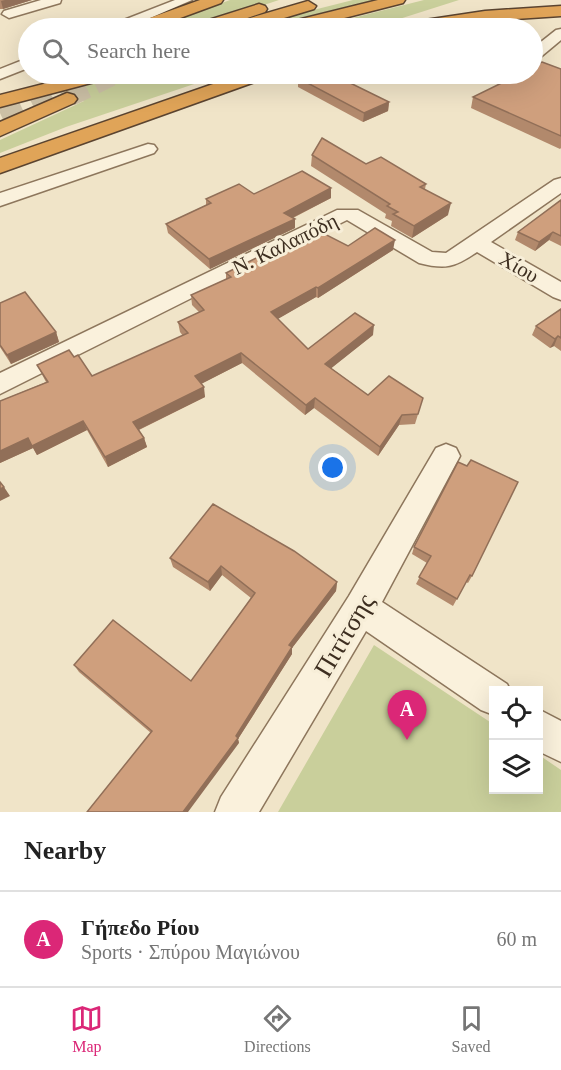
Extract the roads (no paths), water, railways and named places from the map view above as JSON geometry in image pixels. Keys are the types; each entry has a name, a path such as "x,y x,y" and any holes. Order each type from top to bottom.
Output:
{"highway":[{"path":"166,18 215,0"},
{"path":"232,18 287,0"},
{"path":"268,18 328,0"},
{"path":"326,18 397,0"},
{"path":"471,18 561,11"},
{"path":"0,84 18,77"},
{"path":"0,101 65,84"},
{"path":"0,166 231,84"},
{"path":"0,130 67,99"}],"street":[{"path":"9,14 55,0"},
{"path":"141,18 186,0"},
{"path":"543,48 561,33"},
{"path":"0,74 18,67"},
{"path":"0,200 148,149"},
{"name":"Ν. Καλαπόδη","path":"0,384 344,214 351,214 432,260 455,259 561,184"},
{"name":"Χίου","path":"478,243 561,292"},
{"name":"Πιτίτσης","path":"236,812 361,608 446,456"},
{"path":"361,608 489,694"},
{"path":"543,731 561,743"}],"tunnel":[{"path":"33,98 63,84"},
{"path":"71,97 98,84"},
{"path":"0,113 37,96"}],"place":[{"name":"Γήπεδο Ρίου","path":"407,740"}]}
